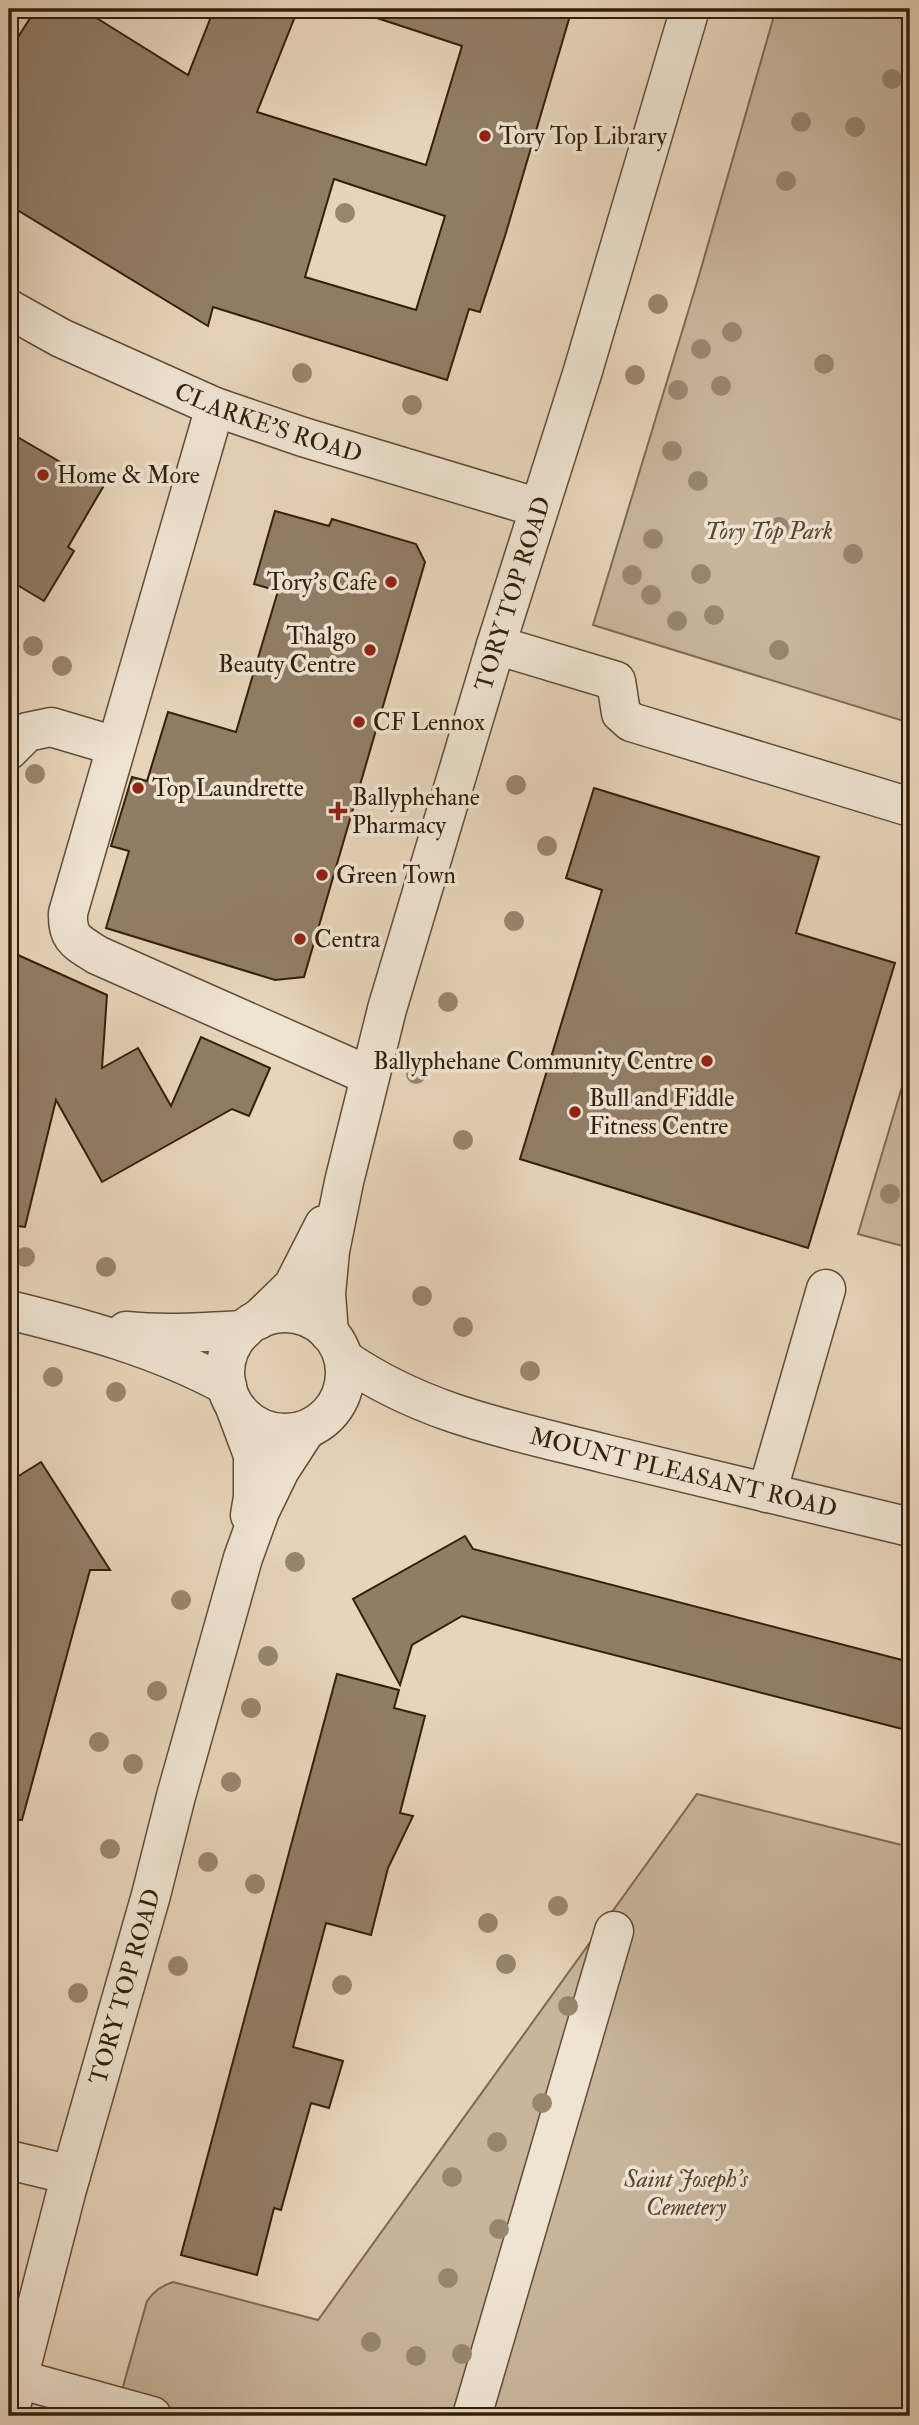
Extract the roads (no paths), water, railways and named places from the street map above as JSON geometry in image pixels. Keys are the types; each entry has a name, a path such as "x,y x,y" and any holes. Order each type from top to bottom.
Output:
{"street":[{"name":"TORY TOP ROAD","path":"336,1346 326,1294 330,1251 344,1182 387,1009 496,645 582,374 690,9"},
{"name":"CLARKE'S ROAD","path":"9,309 61,338 215,407 303,437 539,508"},
{"path":"215,407 115,746 68,913 67,926 73,939 97,955 370,1076"},
{"path":"496,645 616,681 621,713 631,722 910,807"},
{"path":"9,750 27,732 51,727 115,746"},
{"name":"TORY TOP ROAD","path":"251,1325 293,1286 344,1182"},
{"path":"768,1493 826,1289"},
{"path":"9,1310 75,1326 185,1364 231,1396 249,1421 266,1431 286,1434 367,1406 459,1416"},
{"path":"75,1326 146,1334 251,1325 277,1314 296,1314 314,1321 336,1346 372,1378 409,1397 459,1416"},
{"path":"231,1396 225,1371 228,1355 251,1325"},
{"path":"319,1421 341,1395 345,1377 336,1346"},
{"name":"TORY TOP ROAD","path":"231,1396 253,1455 253,1497 243,1558"},
{"name":"MOUNT PLEASANT ROAD","path":"459,1416 910,1527"},
{"name":"TORY TOP ROAD","path":"13,2397 71,2175 243,1558 260,1511 280,1470 319,1421"},
{"path":"472,2416 614,1931"},
{"path":"9,2160 71,2175"},
{"path":"13,2397 152,2416"}],"place":[{"name":"Tory Top Library","path":"485,136"},
{"name":"Home & More","path":"43,475"},
{"name":"Tory's Cafe","path":"391,582"},
{"name":"Thalgo Beauty Centre","path":"370,650"},
{"name":"CF Lennox","path":"359,722"},
{"name":"Top Laundrette","path":"138,788"},
{"name":"Ballyphehane Pharmacy","path":"338,811"},
{"name":"Green Town","path":"322,875"},
{"name":"Centra","path":"300,939"},
{"name":"Ballyphehane Community Centre","path":"707,1061"},
{"name":"Bull and Fiddle Fitness Centre","path":"575,1112"}],"park label":[{"name":"Tory Top Park","path":"769,531"},
{"name":"Saint Joseph's Cemetery","path":"686,2193"}]}
